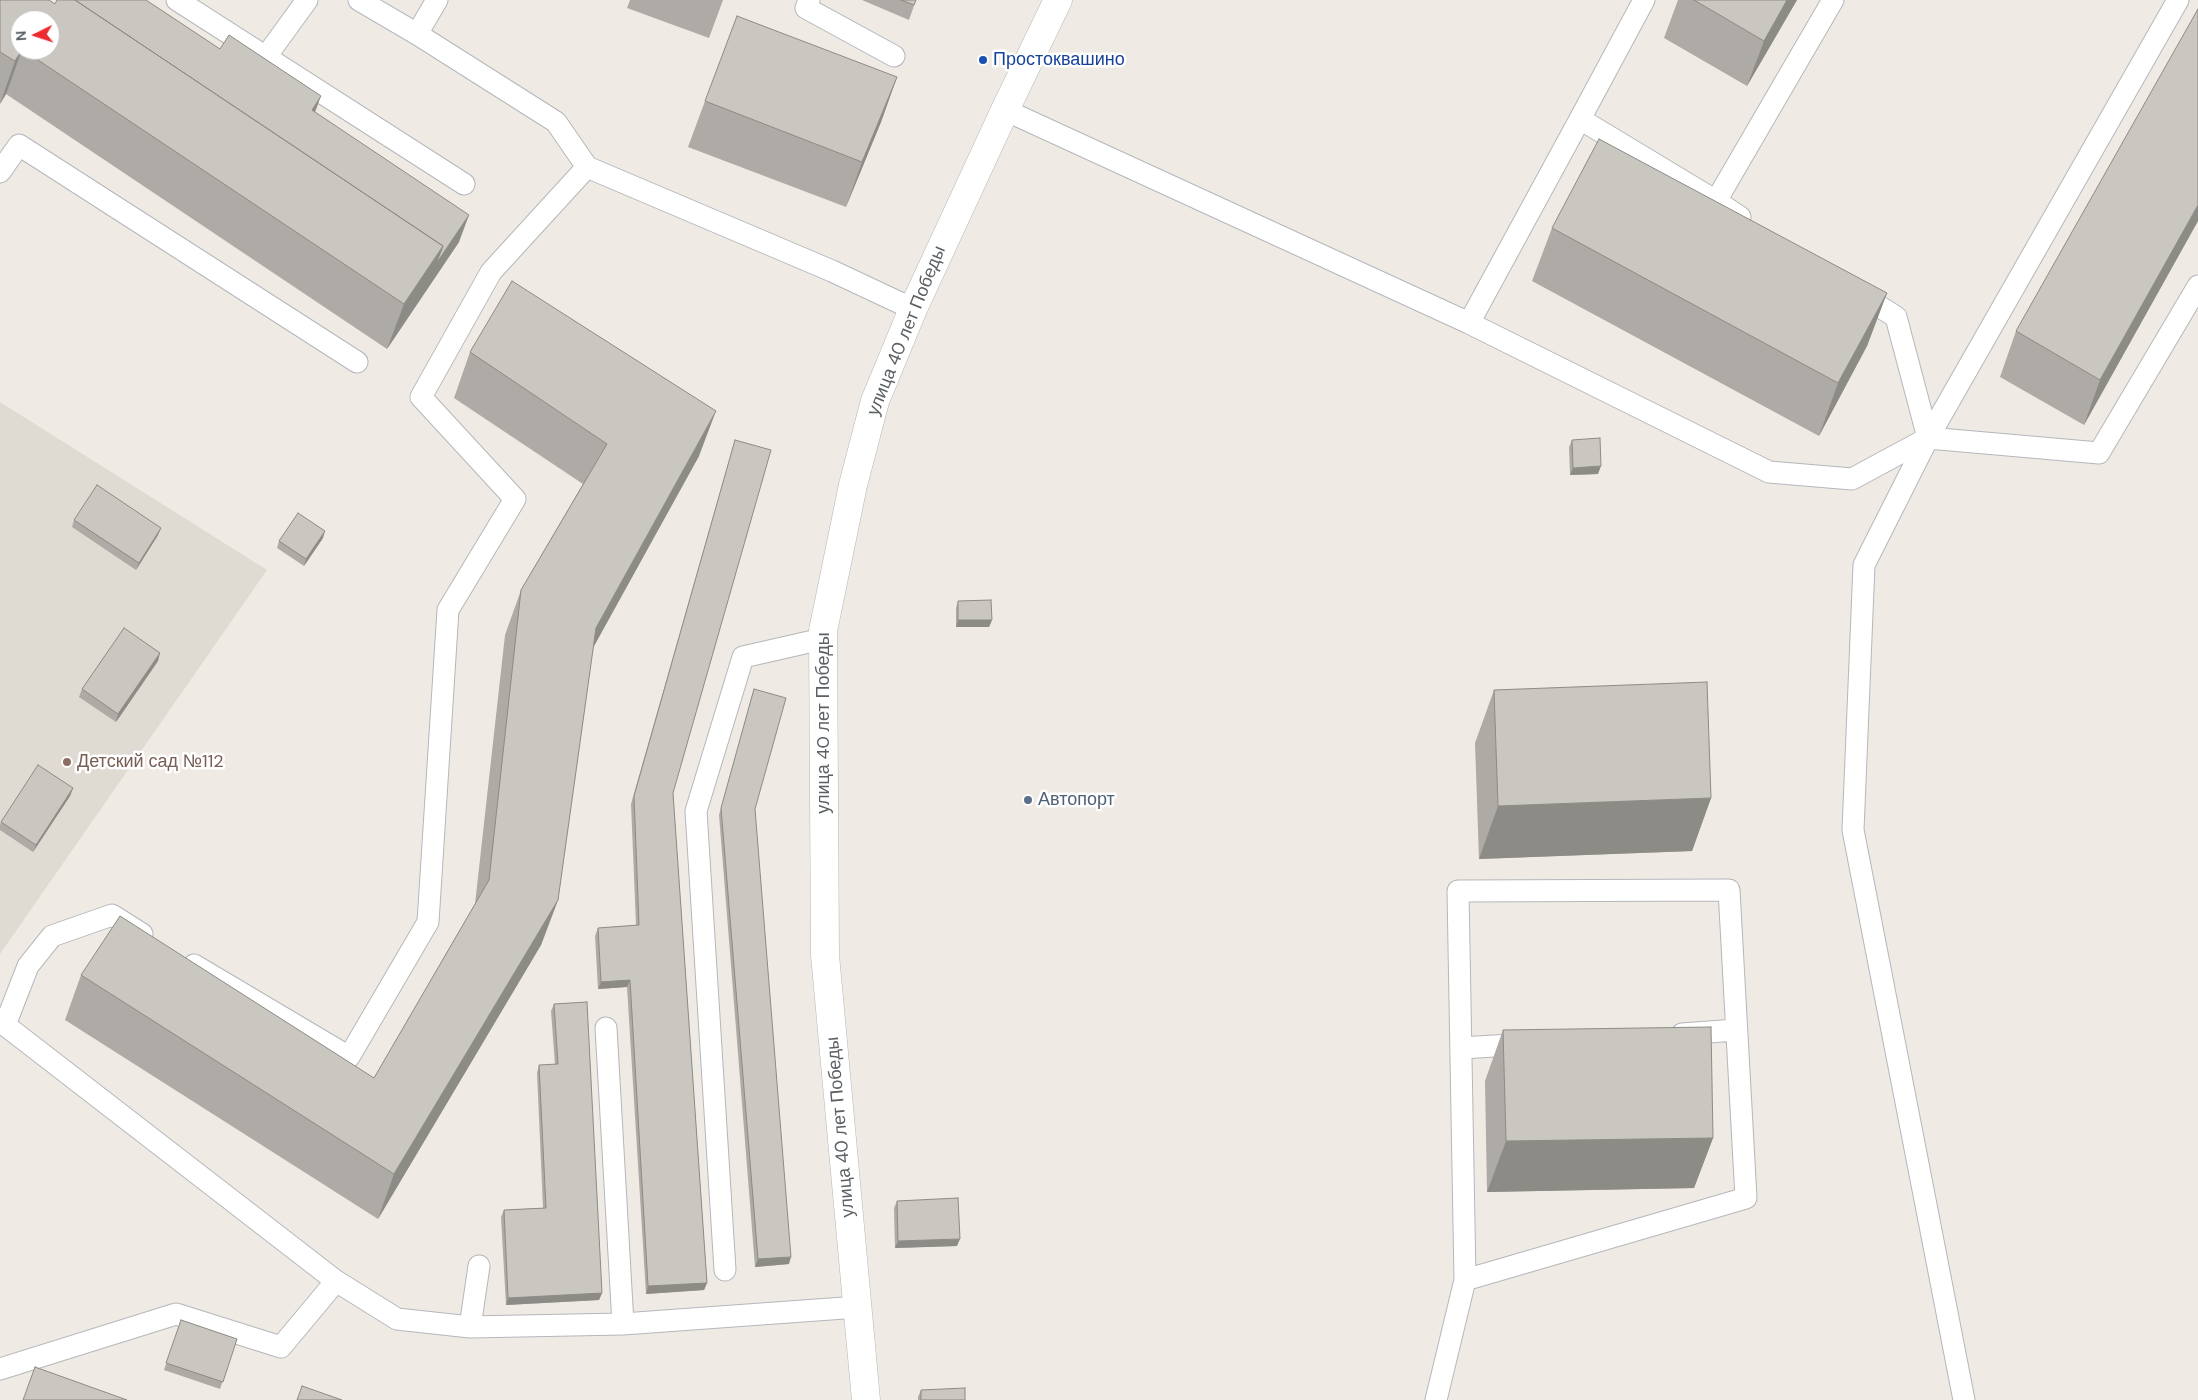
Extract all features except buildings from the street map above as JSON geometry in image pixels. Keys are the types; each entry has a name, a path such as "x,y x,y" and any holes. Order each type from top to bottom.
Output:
{"street":[{"name":"улица 40 лет Победы","path":"866,1400 825,955 822,639 854,485 875,401 913,309 1004,110 1058,0"}],"lane":[{"path":"177,0 464,184"},
{"path":"265,58 307,0"},
{"path":"359,0 417,34 556,122 587,167 832,271 913,309"},
{"path":"417,34 437,0"},
{"path":"809,0 806,8 894,56"},
{"path":"1469,322 1644,0"},
{"path":"1716,201 1833,0"},
{"path":"1964,1400 1852,830 1864,565 1928,438 2178,0"},
{"path":"1004,110 1469,322 1769,472 1852,479 1928,438 2099,452 2198,286"},
{"path":"1580,119 1716,201 1756,228"},
{"path":"0,172 19,146 357,362"},
{"path":"587,167 491,272 420,397 515,499 448,610 428,922 349,1057 112,915 52,936 28,966 5,1025 336,1281 397,1319 470,1327 623,1324 858,1307"},
{"path":"1838,280 1896,317 1928,438"},
{"path":"725,1270 696,811 744,657 822,639"},
{"path":"1436,1400 1465,1280 1458,891 1729,890 1746,1198 1465,1280"},
{"path":"606,1028 623,1324"},
{"path":"1658,1036 1736,1030"},
{"path":"1461,1048 1549,1043"},
{"path":"470,1327 479,1266"},
{"path":"0,1369 176,1314 281,1347 336,1281"}],"shaded area":[{"name":"Детский сад №112","path":"0,402 267,570 0,954"}],"place":[{"name":"Простоквашино","path":"983,60"},
{"name":"Детский сад №112","path":"67,762"},
{"name":"Автопорт","path":"1028,800"}]}
